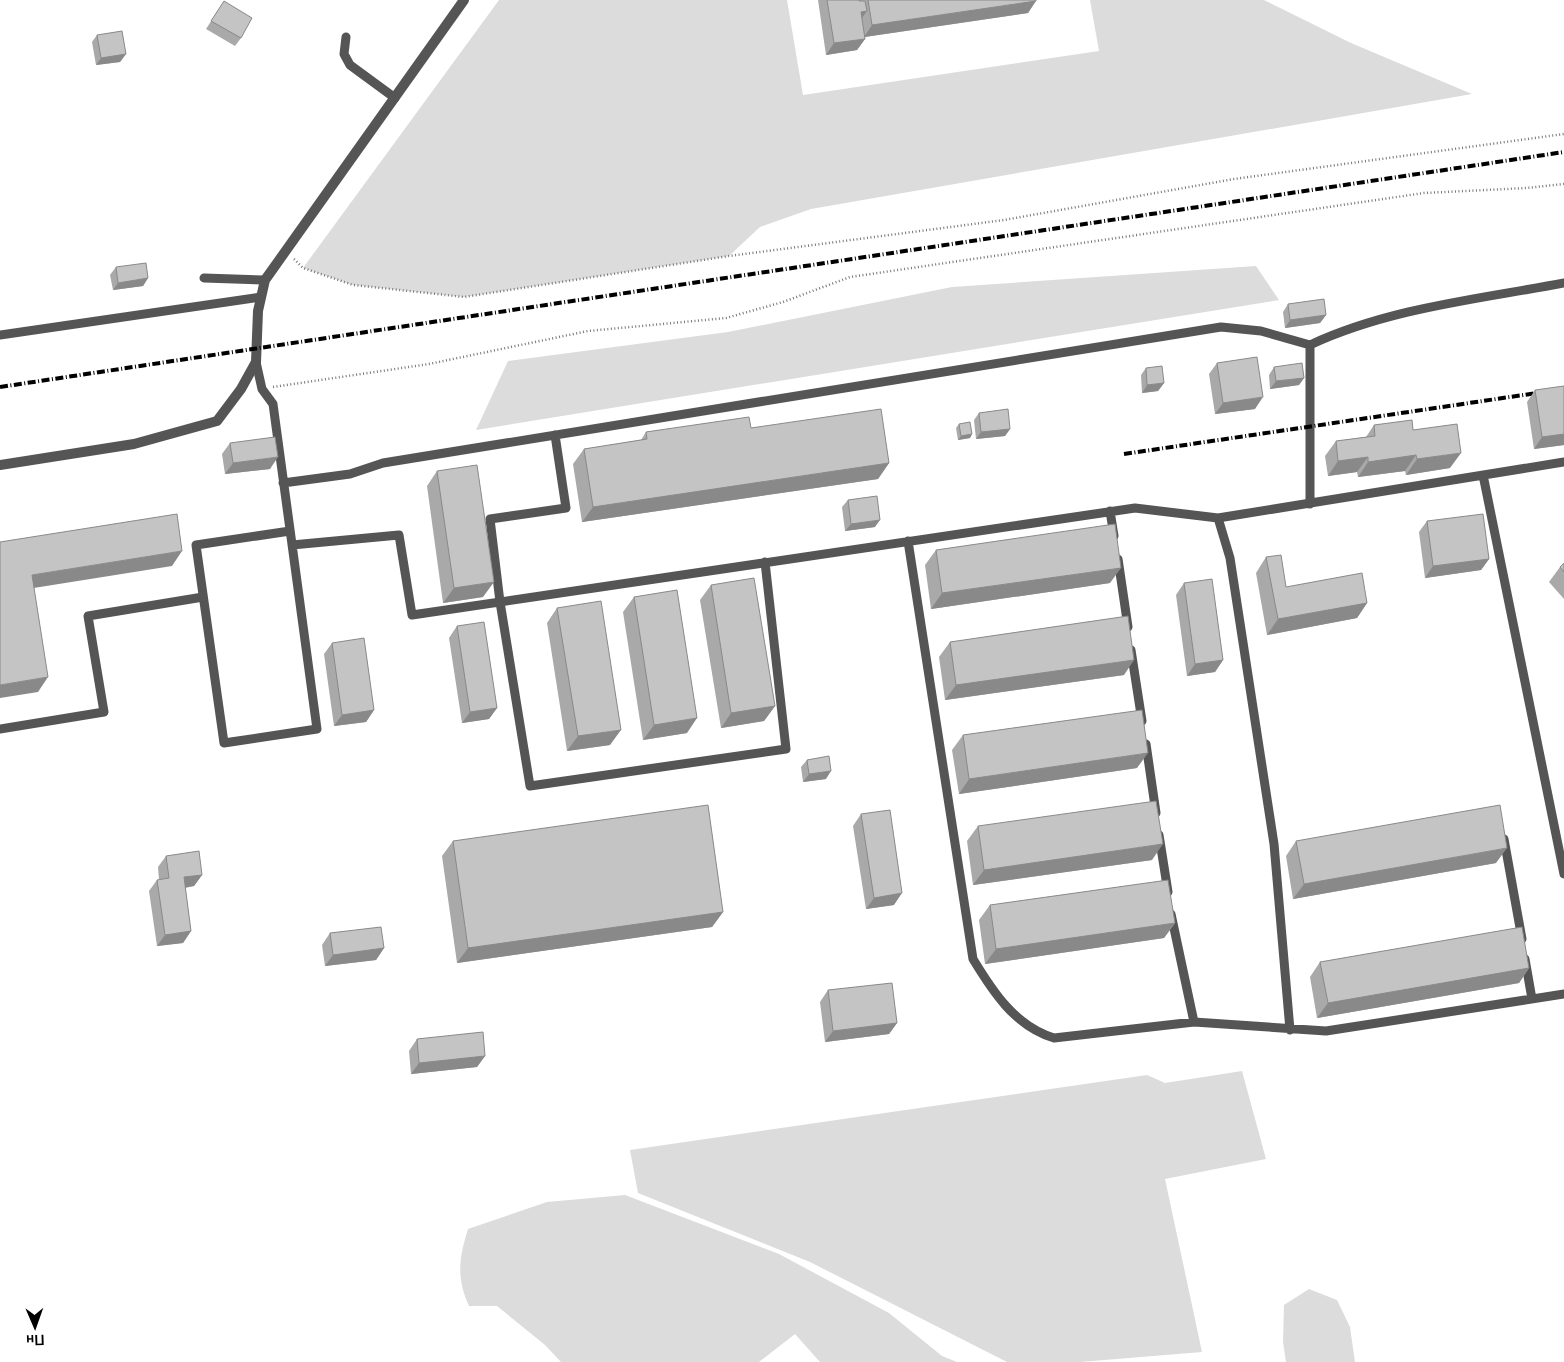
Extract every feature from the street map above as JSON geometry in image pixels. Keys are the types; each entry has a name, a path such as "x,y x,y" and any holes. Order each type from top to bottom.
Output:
{"street":[{"path":"0,465 134,444 217,421 241,388 256,362 258,311 265,280 464,0"}],"lane":[{"path":"346,37 344,54 350,65 395,98"},
{"path":"204,278 265,280"},
{"path":"284,483 350,474 383,464 555,435 1221,327 1261,331 1310,345 1341,330 1401,314 1564,283"},
{"path":"0,335 261,297"},
{"path":"1310,345 1310,504"},
{"path":"256,362 262,388 278,404 284,483 317,729 224,743 196,545 290,531"},
{"path":"555,435 566,508 490,519 500,602 530,786 786,748 765,562"},
{"path":"292,545 399,535 412,615 1110,511 1135,508 1218,518 1564,462"},
{"path":"1483,475 1564,874"},
{"path":"1110,511 1174,931 1194,1022"},
{"path":"1218,518 1230,558 1274,844 1290,1030"},
{"path":"908,541 973,959 991,989 1018,1019 1038,1033 1054,1038 1194,1022 1326,1031 1564,994"},
{"path":"0,729 104,712 88,616 203,597"},
{"path":"1503,834 1532,999"}],"path":[{"path":"304,268 352,285 464,297 729,256 1004,220 1234,179 1564,134"},
{"path":"262,388 429,364 588,331 726,318 784,302 850,277 1424,193 1527,188 1564,184"}],"shaded area":[{"path":"499,0 787,0 803,95 1099,51 1090,0 1264,0 1351,43 1472,94 811,209 760,227 729,256 464,297 353,285 303,268"},
{"path":"1256,266 1279,300 476,430 508,361 728,332 952,287"},
{"path":"1242,1071 1266,1159 1165,1179 1202,1352 1080,1362 1007,1362 810,1262 638,1193 630,1150 1147,1075 1165,1083"},
{"path":"625,1195 779,1254 889,1313 942,1356 957,1362 820,1362 795,1334 759,1362 561,1362 545,1345 497,1306 469,1306 462,1286 460,1268 468,1229 547,1202"},
{"path":"1309,1289 1337,1300 1350,1327 1355,1362 1286,1362 1283,1342 1284,1305"}],"building":[{"path":"827,0 865,1 867,11 861,12 865,39 834,43"},
{"path":"868,0 1036,0 1036,1 872,25"},
{"path":"224,1 252,18 241,38 211,21"},
{"path":"122,31 126,54 101,58 97,35"},
{"path":"146,263 148,278 118,283 116,267"},
{"path":"1324,299 1326,315 1290,320 1288,304"},
{"path":"1257,357 1263,397 1223,403 1217,363"},
{"path":"1302,363 1304,378 1276,381 1274,367"},
{"path":"1162,366 1164,383 1147,385 1146,368"},
{"path":"1564,386 1564,434 1542,437 1535,390"},
{"path":"881,409 889,463 593,507 584,449 647,439 646,432 749,417 751,428"},
{"path":"1008,409 1010,429 981,432 979,413"},
{"path":"1412,420 1413,430 1457,424 1461,453 1417,459 1416,455 1368,462 1368,457 1338,461 1336,441 1375,436 1374,425"},
{"path":"970,422 972,434 961,436 959,424"},
{"path":"275,437 278,457 233,463 230,443"},
{"path":"477,465 494,582 454,588 437,471"},
{"path":"877,496 880,520 851,524 848,500"},
{"path":"177,514 182,551 32,575 48,677 0,685 0,542"},
{"path":"1483,514 1489,559 1433,566 1427,521"},
{"path":"1115,524 1121,568 942,593 936,550"},
{"path":"1281,555 1286,587 1362,573 1367,603 1278,619 1266,557"},
{"path":"1564,563 1564,572 1560,567"},
{"path":"754,578 775,706 731,713 711,585"},
{"path":"1212,579 1223,660 1195,664 1184,583"},
{"path":"677,590 697,718 654,725 634,597"},
{"path":"601,601 621,730 578,736 557,608"},
{"path":"1128,616 1134,660 956,685 950,642"},
{"path":"484,622 497,708 470,712 457,626"},
{"path":"364,638 374,710 342,715 332,643"},
{"path":"1142,710 1148,753 969,779 963,735"},
{"path":"829,756 831,771 809,774 807,760"},
{"path":"1156,801 1163,844 984,870 978,826"},
{"path":"708,805 723,912 468,948 453,841"},
{"path":"1500,805 1507,848 1304,884 1296,841"},
{"path":"890,810 902,893 874,898 861,814"},
{"path":"199,851 202,875 184,877 191,931 165,935 157,880 169,878 166,856"},
{"path":"1168,880 1175,923 996,949 990,905"},
{"path":"381,927 384,948 333,955 330,933"},
{"path":"1522,927 1529,968 1328,1003 1320,962"},
{"path":"892,983 897,1023 833,1031 828,990"},
{"path":"483,1032 485,1056 419,1063 417,1039"}],"railway":[{"path":"0,387 1564,152"},
{"path":"1124,454 1564,389"}]}
